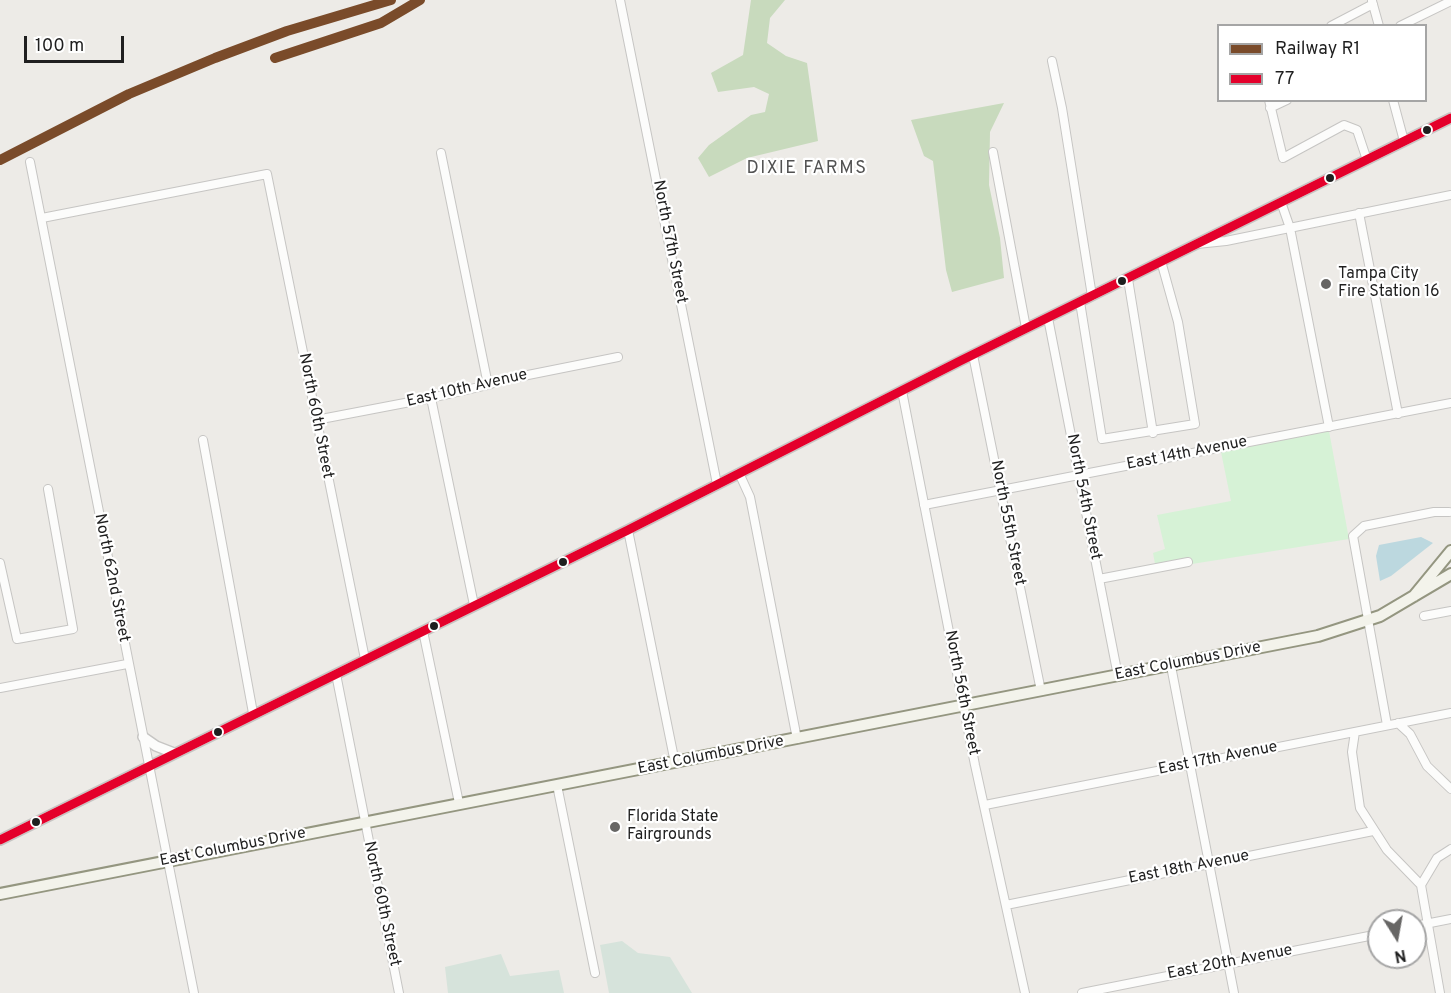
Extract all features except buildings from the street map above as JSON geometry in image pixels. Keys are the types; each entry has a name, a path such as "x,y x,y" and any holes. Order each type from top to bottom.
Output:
{"main road":[{"name":"East Columbus Drive","path":"1414,596 1449,559"},
{"name":"East Columbus Drive","path":"0,894 1318,636 1367,621 1429,590 1451,574"}],"street":[{"name":"North 57th Street","path":"620,0 717,484"},
{"path":"1404,24 1451,1"},
{"path":"1334,24 1372,2 1378,24"},
{"path":"1052,61 1062,108 1092,296"},
{"path":"1394,102 1404,141"},
{"path":"1270,104 1283,158 1344,125 1350,126 1360,136 1367,160"},
{"path":"0,840 253,713 628,530 1026,328 1451,118"},
{"path":"993,152 1026,328"},
{"path":"441,153 488,386"},
{"name":"North 62nd Street","path":"30,162 127,664 194,993"},
{"name":"North 60th Street","path":"42,218 267,174 365,658"},
{"path":"1195,244 1206,245 1451,195"},
{"path":"1281,202 1290,228 1329,427"},
{"path":"1359,213 1398,414"},
{"path":"1080,302 1102,439 1154,433 1195,424 1178,322 1161,261"},
{"path":"1128,279 1154,433"},
{"name":"North 54th Street","path":"1048,318 1118,676"},
{"name":"North 55th Street","path":"973,355 1041,691"},
{"name":"East 10th Avenue","path":"316,420 431,398 488,386 498,381 618,357"},
{"name":"North 56th Street","path":"902,391 964,706 1025,993"},
{"path":"431,398 474,604"},
{"name":"East 14th Avenue","path":"924,505 1451,403"},
{"path":"203,440 253,713"},
{"path":"739,473 750,497 797,739"},
{"path":"0,563 16,639 73,629 48,489"},
{"path":"1387,725 1353,543 1354,532 1364,526 1434,512 1449,512"},
{"path":"628,530 675,763"},
{"path":"1099,579 1188,562"},
{"path":"1424,616 1451,611"},
{"path":"423,631 459,803"},
{"path":"0,688 127,664"},
{"path":"1171,666 1234,993"},
{"name":"North 60th Street","path":"336,674 399,993"},
{"name":"East 17th Avenue","path":"985,805 1451,713"},
{"path":"1398,723 1410,734 1428,766 1451,789"},
{"path":"1355,732 1352,752 1354,780 1360,808 1386,850 1420,885 1424,909"},
{"path":"143,736 156,746 174,753"},
{"path":"557,785 595,973"},
{"name":"East 18th Avenue","path":"1006,905 1373,831"},
{"path":"1420,885 1437,858 1451,849"},
{"path":"1440,993 1427,924 1451,919"},
{"name":"East 20th Avenue","path":"1082,993 1367,936"}],"green space":[{"path":"751,0 785,0 770,18 767,43 786,56 807,63 818,141 747,158 709,177 698,158 709,145 751,115 765,112 769,94 754,87 718,92 711,73 743,55"},
{"path":"1004,103 990,132 989,185 1000,238 1004,278 952,292 946,270 933,161 924,156 911,120"},
{"path":"1329,431 1349,539 1192,564 1190,557 1155,564 1153,553 1165,549 1157,515 1231,501 1221,452"}],"shaded area":[{"path":"622,941 638,953 670,957 692,993 609,993 600,945"},
{"path":"501,954 510,976 559,970 564,993 448,993 445,967"}],"water":[{"path":"1421,537 1433,543 1391,576 1380,581 1376,556 1379,545"}],"railway":[{"path":"275,58 381,23 420,0"}],"rail line":[{"name":"R1","path":"0,160 129,94 215,58 287,31 391,0"},
{"name":"R1","path":"275,58 381,23 420,0"}],"transit line":[{"name":"77","path":"0,840 628,530 960,361 1451,118"}],"place":[{"name":"Tampa City Fire Station 16","path":"1326,284"},
{"name":"Florida State Fairgrounds","path":"615,827"}],"district":[{"name":"DIXIE FARMS","path":"807,169"}]}
